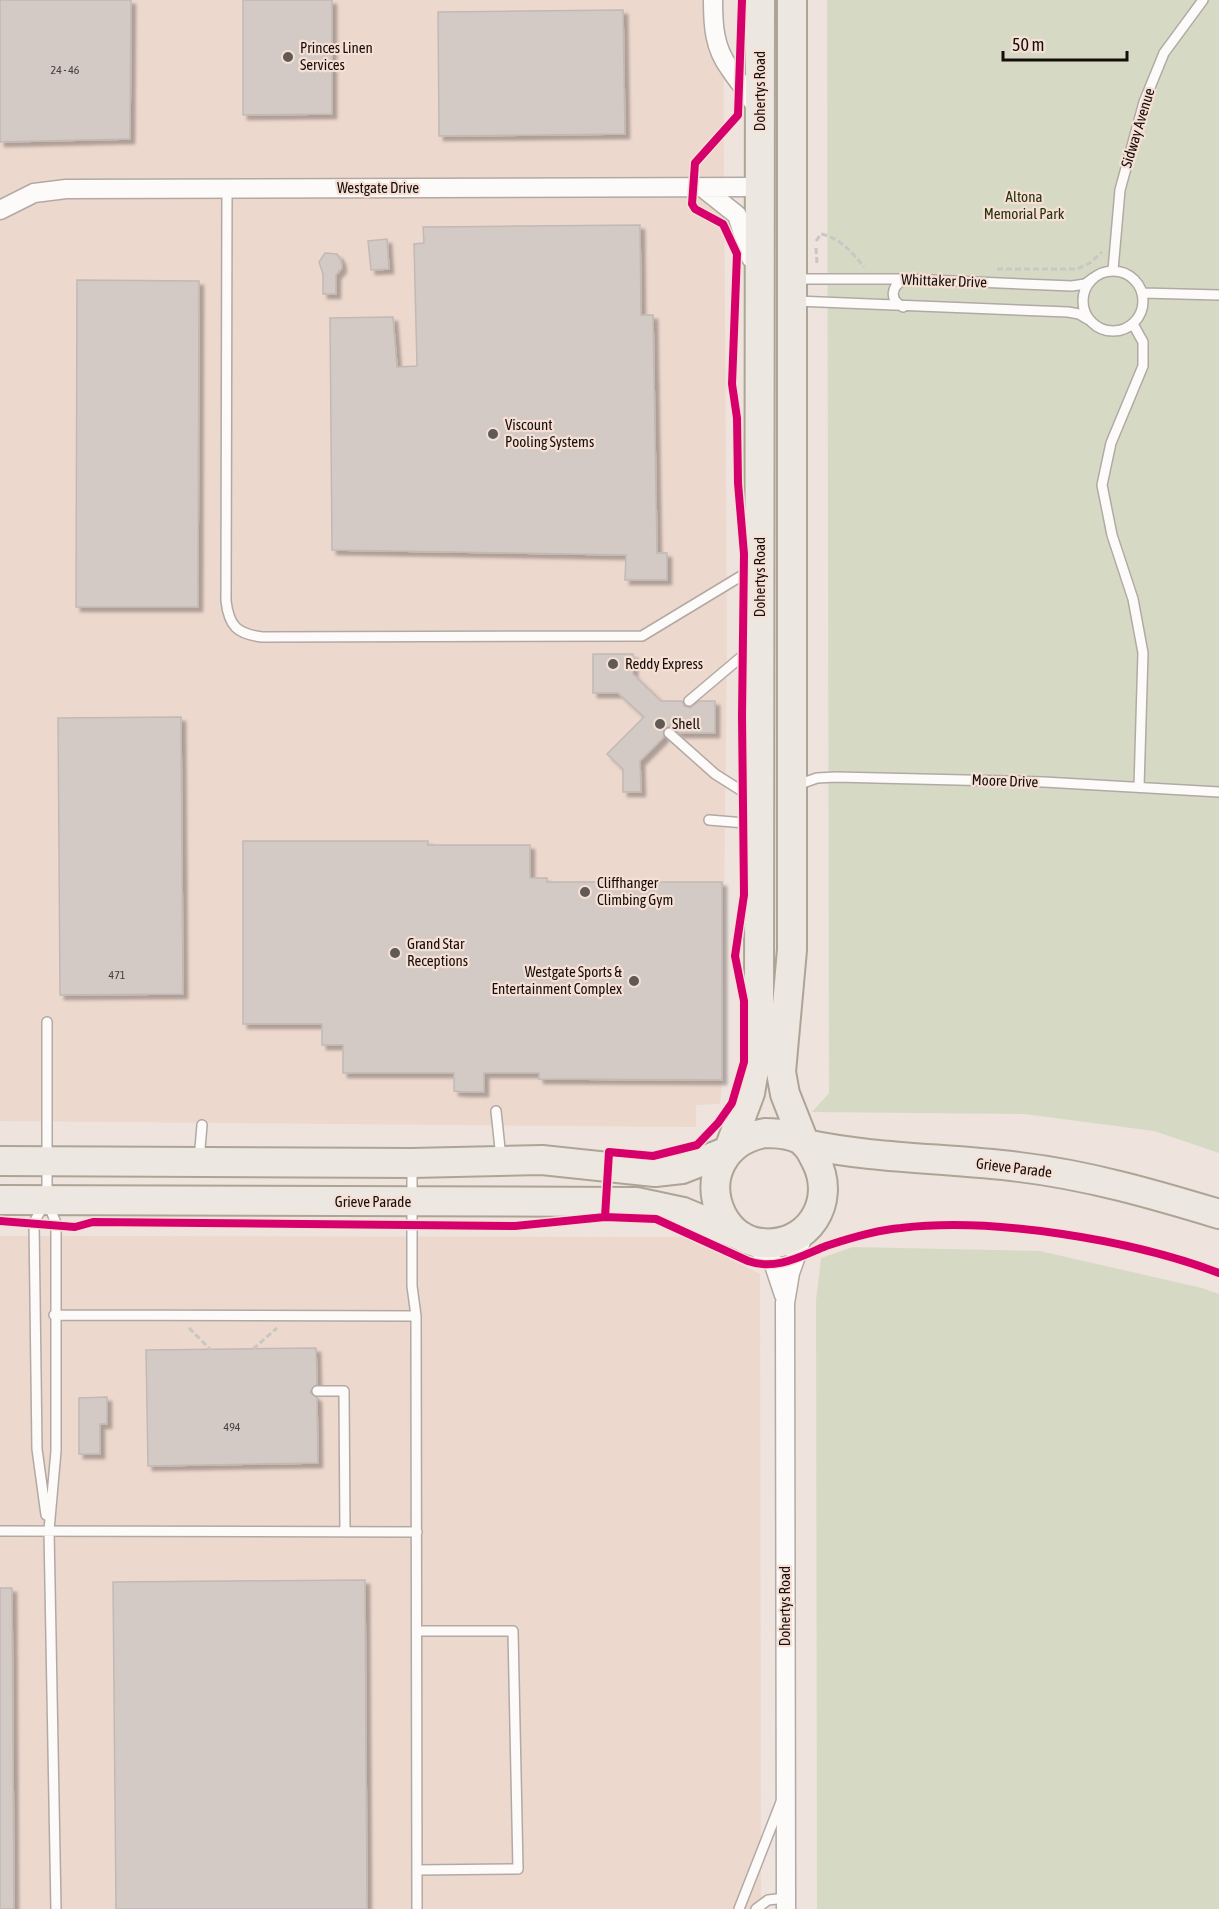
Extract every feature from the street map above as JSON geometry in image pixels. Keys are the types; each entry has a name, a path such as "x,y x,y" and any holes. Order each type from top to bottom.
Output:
{"main road":[{"name":"Dohertys Road","path":"728,1150 750,1093 759,1041 760,0"},
{"path":"728,1150 718,1172 716,1195 723,1217 744,1237 772,1243 788,1240 807,1230 820,1209 824,1187 819,1166 804,1143 785,1094 781,1072 792,968 792,0"},
{"path":"760,187 792,187"},
{"path":"759,291 792,290"},
{"path":"0,1161 412,1163 562,1161 665,1172 690,1166 728,1150 749,1137 765,1133 784,1134 804,1143"},
{"name":"Grieve Parade","path":"804,1143 861,1153 1018,1166 1075,1175 1219,1214"},
{"name":"Grieve Parade","path":"0,1200 636,1202 683,1212 744,1237"}],"street":[{"path":"713,0 714,30 718,46 725,62 752,98 760,116"},
{"name":"Westgate Drive","path":"0,210 22,198 49,190 760,187"},
{"path":"703,188 729,206 740,220 759,291"},
{"name":"Dohertys Road","path":"785,1303 790,1273 807,1230"},
{"name":"Dohertys Road","path":"744,1237 773,1262 782,1284 785,1303 786,1904"}],"lane":[{"name":"Sidway Avenue","path":"1113,270 1120,190 1144,102 1164,53 1203,0"},
{"path":"227,189 226,602 228,618 235,628 248,635 262,637 642,636 760,564"},
{"path":"1113,270 1132,277 1143,293 1142,312 1133,324 1113,331 1101,328 1091,321 1085,311 1083,299 1086,288 1093,278 1113,270"},
{"name":"Whittaker Drive","path":"792,290 905,279 1072,286 1085,284 1093,278"},
{"path":"903,307 897,304 893,293 896,285 905,279"},
{"name":"Whittaker Drive","path":"792,290 840,301 903,307 1068,312 1079,314 1091,321"},
{"path":"1143,293 1219,295"},
{"path":"1133,324 1143,342 1143,366 1111,443 1102,485 1112,535 1133,599 1143,653 1139,787"},
{"path":"689,701 760,640"},
{"path":"669,733 760,813"},
{"name":"Moore Drive","path":"792,788 812,780 836,777 1139,787 1219,792"},
{"path":"709,820 760,813"},
{"path":"47,1022 47,1201 56,1223 54,1315 56,1451 49,1530 56,1909"},
{"path":"496,1111 501,1161"},
{"path":"198,1162 202,1125"},
{"path":"412,1163 412,1286 416,1316 417,1909"},
{"path":"47,1201 34,1222 37,1449 49,1530"},
{"path":"54,1315 416,1316"},
{"path":"317,1391 344,1391 345,1532"},
{"path":"0,1531 417,1532"},
{"path":"417,1631 513,1631 518,1869 417,1870"},
{"path":"739,1909 777,1814 786,1783"},
{"path":"756,1909 768,1900 786,1904"}],"path":[{"path":"986,269 1081,268 1101,254 1104,249 1105,231 1117,230"},
{"path":"817,263 816,240 818,235 822,234 844,245 868,272"},
{"path":"253,1349 267,1334 296,1316"},
{"path":"166,1317 193,1330 211,1350"}],"shaded area":[{"path":"0,0 723,0 727,649 722,1080 720,1104 696,1105 696,1127 0,1121"},
{"path":"0,1236 686,1237 760,1274 761,1909 0,1909"}],"green space":[{"name":"Altona Memorial Park","path":"827,0 1219,0 1219,1153 1154,1131 1024,1114 812,1112 829,1093"},
{"path":"853,1247 1040,1251 1202,1288 1219,1294 1219,1909 817,1909 816,1300 821,1258"}],"building":[{"path":"0,0 131,0 130,139 0,142"},
{"name":"Princes Linen Services","path":"243,0 332,0 332,114 243,115"},
{"path":"623,10 625,134 439,136 438,12"},
{"name":"Viscount Pooling Systems","path":"640,225 641,315 653,315 657,553 667,553 667,580 625,580 626,555 332,550 330,318 393,317 397,367 417,366 414,244 424,243 423,227"},
{"path":"387,239 389,269 371,270 368,241"},
{"path":"325,253 337,254 341,260 342,268 336,275 336,294 323,294 323,274 319,262"},
{"path":"77,280 199,281 198,607 76,607"},
{"path":"593,654 633,654 633,674 661,701 682,701 684,706 690,708 699,701 715,701 715,733 679,733 670,726 664,729 664,737 640,761 641,792 623,792 623,769 607,754 644,717 618,693 593,693"},
{"path":"181,717 183,994 60,995 58,718"},
{"name":"Grand Star Receptions","path":"243,841 428,841 428,845 530,845 530,878 547,878 547,882 722,882 722,1080 539,1079 539,1073 484,1073 484,1092 454,1091 454,1073 343,1073 343,1045 322,1045 322,1024 243,1024"},
{"path":"316,1348 317,1384 310,1392 317,1398 318,1463 148,1466 146,1350"},
{"path":"107,1397 107,1424 100,1424 100,1454 79,1454 79,1398"},
{"path":"365,1580 367,1909 116,1909 113,1582"},
{"path":"0,1588 12,1588 14,1909 0,1909"}],"cycle path":[{"path":"605,1217 609,1152 653,1156 697,1145 718,1123 732,1103 744,1062 744,1001 735,956 744,895 742,716 744,554 738,483 737,418 732,384 737,254 723,224 695,209 692,204 695,163 738,115 742,0"},
{"path":"0,1221 75,1227 93,1222 515,1226 605,1217 656,1219 758,1264 788,1261 835,1243 882,1231 938,1225 978,1226 1020,1229 1105,1241 1146,1250 1219,1273"}],"place":[{"name":"Princes Linen Services","path":"288,57"},
{"name":"Viscount Pooling Systems","path":"493,434"},
{"name":"Reddy Express","path":"613,664"},
{"name":"Shell","path":"660,724"},
{"name":"Cliffhanger Climbing Gym","path":"585,892"},
{"name":"Grand Star Receptions","path":"395,953"},
{"name":"Westgate Sports & Entertainment Complex","path":"634,981"}]}
